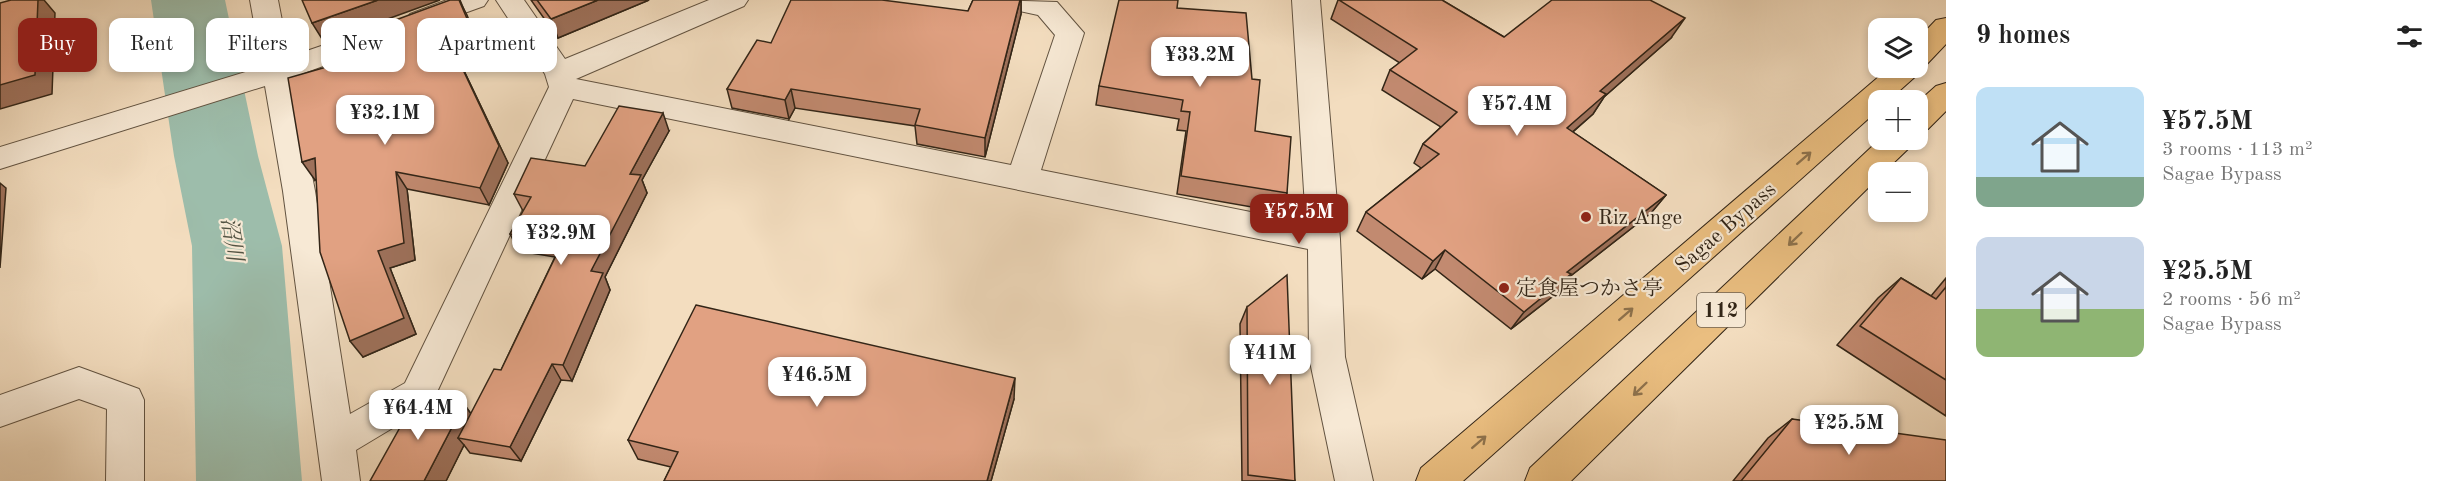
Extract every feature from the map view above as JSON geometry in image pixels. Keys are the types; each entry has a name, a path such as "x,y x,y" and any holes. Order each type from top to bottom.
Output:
{"highway":[{"path":"1928,46 1946,27"},
{"name":"Sagae Bypass","path":"1435,481 1896,78"},
{"path":"1928,110 1946,93"},
{"name":"112","path":"1544,481 1888,150"}],"street":[{"path":"264,0 268,18"},
{"path":"309,61 474,0"},
{"path":"510,0 562,80 1324,239"},
{"path":"337,441 418,394 562,80 734,0"},
{"path":"1006,0 1047,8 1070,33 1023,177"},
{"path":"1306,0 1324,239 1327,357 1354,481"},
{"path":"0,158 278,72 299,191 341,481"},
{"path":"0,411 80,383 126,400 125,481"}],"building":[{"path":"11,0 38,0 37,18 18,18 18,72 35,72 35,75 0,85 0,3"},
{"path":"302,0 378,0 321,18 312,23"},
{"path":"450,0 459,0 467,18 417,18 417,72 464,72 499,146 480,188 396,172 404,243 378,251 404,318 350,341 320,252 315,158 302,162 288,78 321,69 321,72 405,72 405,18 401,18"},
{"path":"537,0 598,0 553,18 550,18"},
{"path":"791,0 882,0 968,11 973,0 1020,0 985,138 915,125 920,109 791,89 785,100 727,89 757,40 771,43"},
{"path":"1119,0 1178,0 1177,8 1246,13 1252,79 1260,80 1255,131 1291,137 1287,193 1181,176 1190,112 1181,111 1183,100 1099,86"},
{"path":"1339,0 1442,0 1504,37 1552,0 1650,0 1685,18 1600,91 1606,94 1567,128 1666,195 1567,272 1571,274 1524,312 1445,250 1433,261 1366,212 1439,154 1423,144 1457,112 1390,70 1417,49"},
{"path":"619,106 663,113 630,174 641,175 591,271 603,273 563,365 552,364 510,447 458,438 494,369 501,370 562,243 510,234 531,197 514,194 531,158 585,166"},
{"path":"1287,275 1295,481 1248,475 1247,307"},
{"path":"1901,278 1936,299 1946,287 1946,380 1860,326"},
{"path":"696,305 1015,378 987,481 664,481 678,452 628,440"},
{"path":"417,397 464,404 424,481 370,481"},
{"path":"1792,419 1946,440 1946,481 1741,481"}],"waterway":[{"name":"沼川","path":"188,0 216,156 237,246 249,481"}],"place":[{"name":"Riz Ange","path":"1586,217"},
{"name":"定食屋つかさ亭","path":"1504,288"}]}
